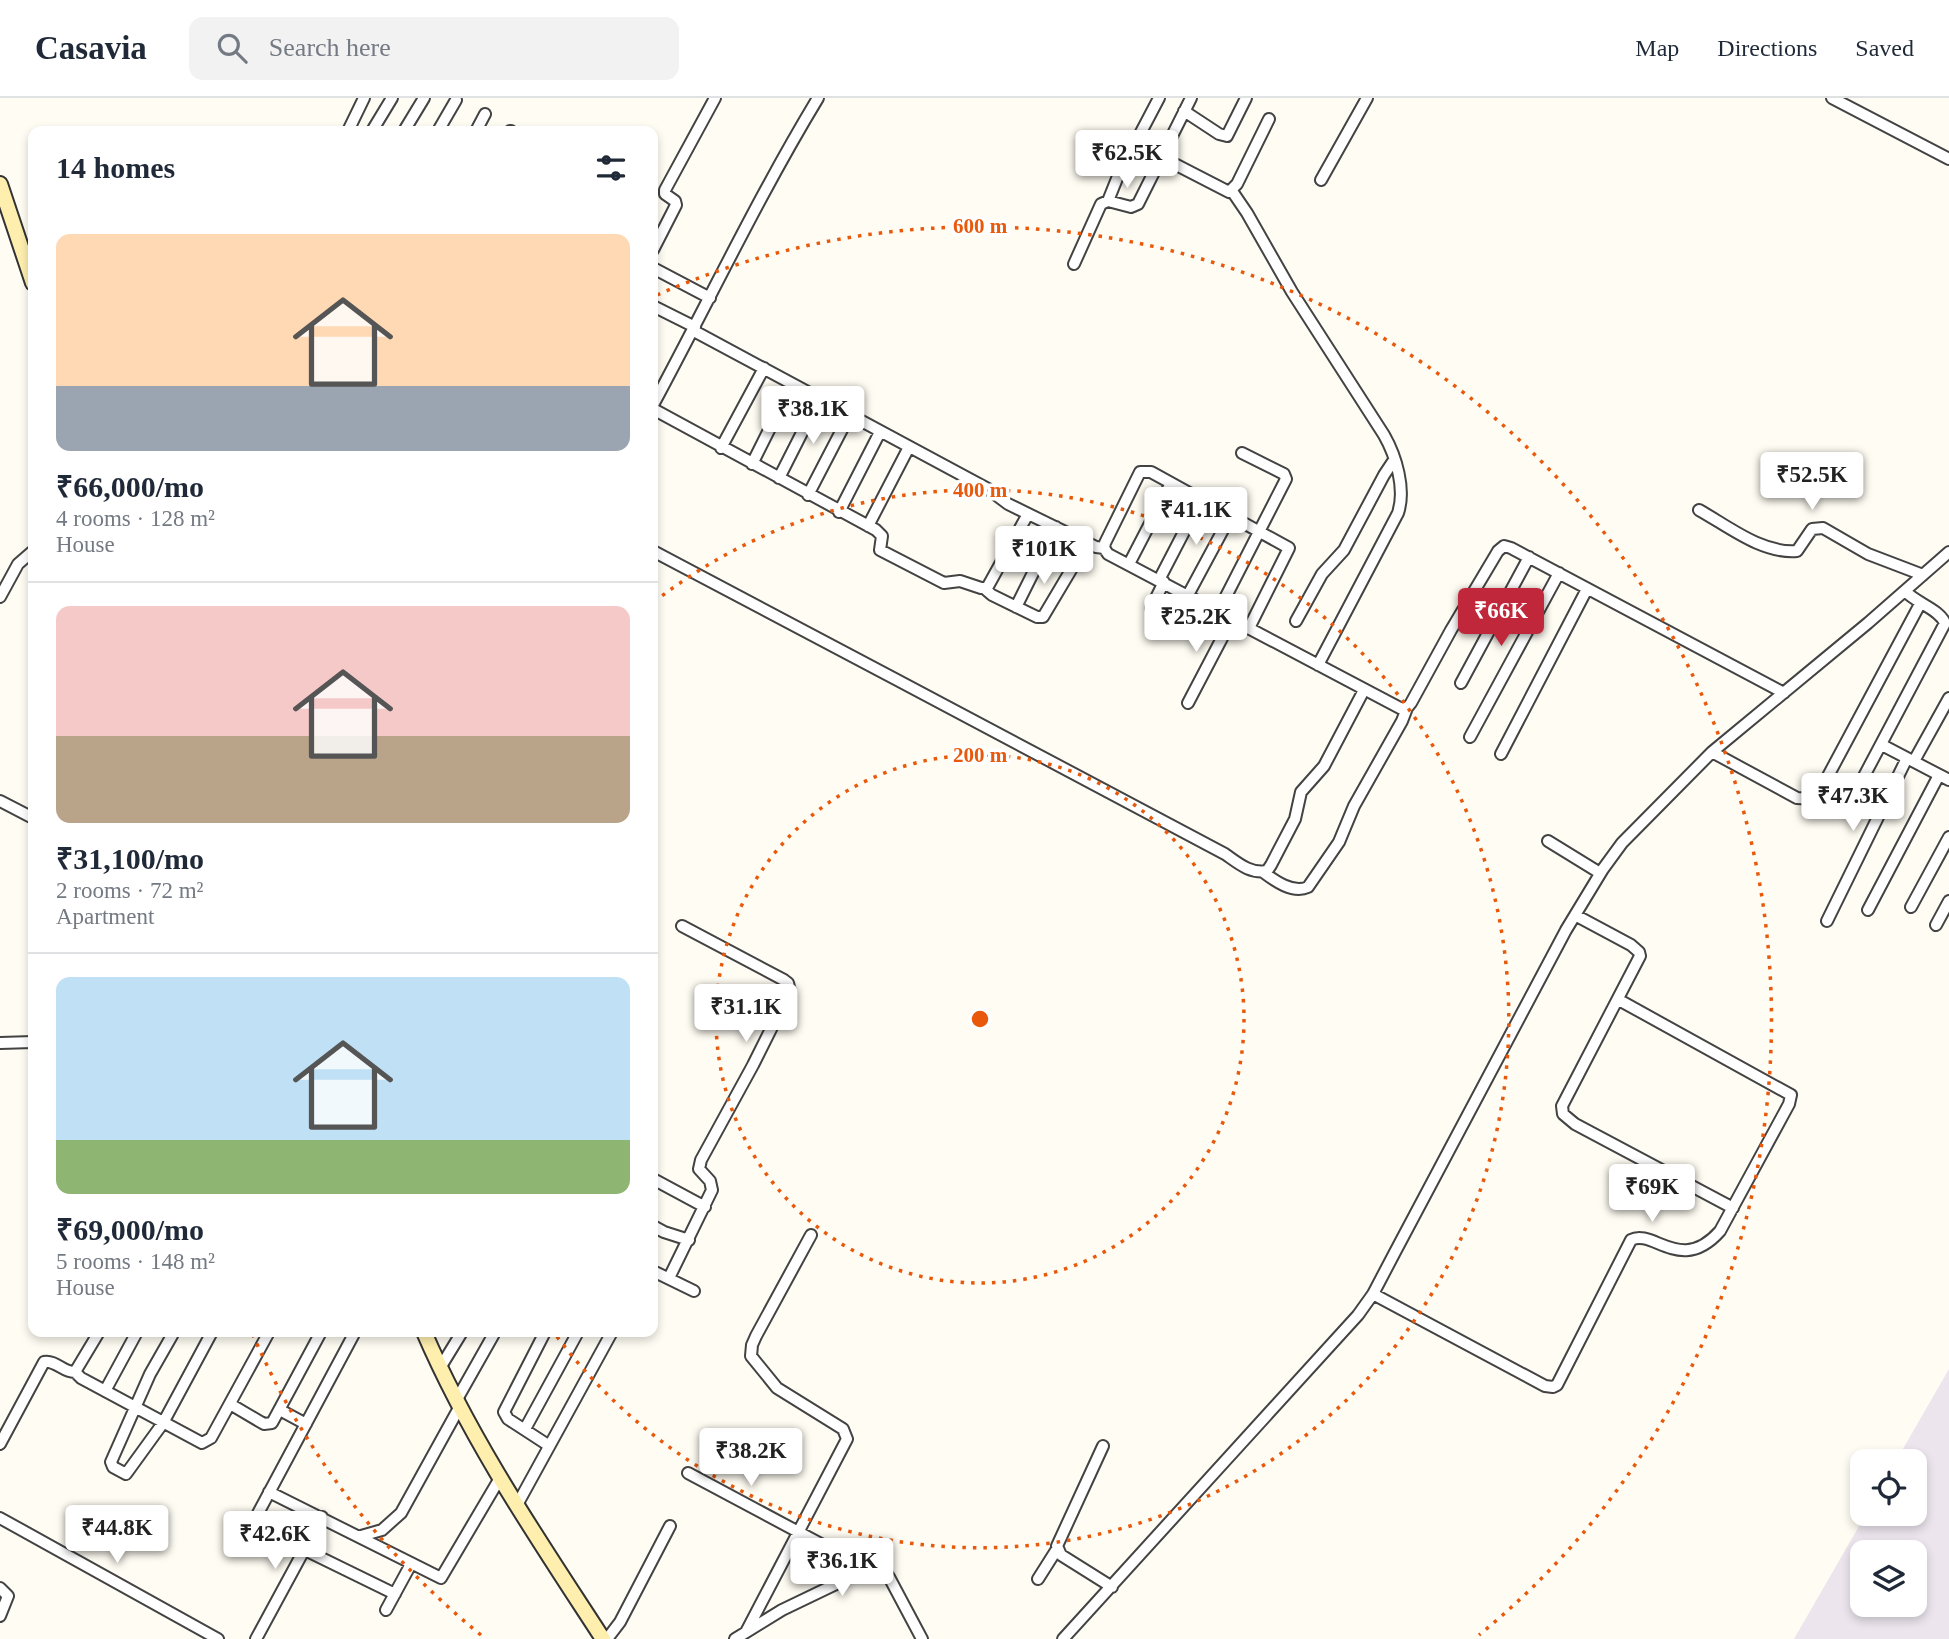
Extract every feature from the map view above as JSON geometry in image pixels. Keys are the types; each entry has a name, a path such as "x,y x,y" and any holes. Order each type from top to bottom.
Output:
{"street":[{"path":"350,126 364,98"},
{"path":"375,126 392,98"},
{"path":"407,126 424,98"},
{"path":"658,240 676,205 675,201 665,194 665,190 715,98"},
{"path":"658,397 749,222 818,98"},
{"path":"1074,264 1099,209 1108,201 1159,98"},
{"path":"1108,201 1131,207 1138,204 1191,98"},
{"path":"1184,111 1219,134 1227,136 1246,98"},
{"path":"1321,180 1367,98"},
{"path":"1832,98 1949,159"},
{"path":"441,126 456,100"},
{"path":"479,126 485,114"},
{"path":"1232,191 1269,118"},
{"path":"1161,157 1221,190 1232,191"},
{"path":"0,184 28,268"},
{"path":"1232,191 1292,292 1384,435 1394,460 1400,497 1398,513 1318,665"},
{"path":"658,271 710,298"},
{"path":"658,309 849,416 988,489 1004,502 1087,543 1104,548 1108,554 1364,690 1400,708 1406,708"},
{"path":"720,447 764,368"},
{"path":"752,464 792,384"},
{"path":"779,478 819,399"},
{"path":"658,410 720,447 881,534 879,548 882,552 939,581 950,584 963,582 985,589 1037,617 1045,616 1087,543"},
{"path":"808,495 849,416"},
{"path":"839,512 880,432"},
{"path":"868,526 909,447"},
{"path":"1218,612 1285,482 1285,475 1242,453"},
{"path":"1296,621 1322,574 1344,550 1394,460"},
{"path":"1104,548 1140,472 1151,472 1284,543 1289,551 1249,628"},
{"path":"1129,564 1171,483"},
{"path":"1151,608 1201,499"},
{"path":"1699,510 1764,546 1777,550 1797,551 1812,529 1823,528 1868,554 1923,575"},
{"path":"985,589 1028,514"},
{"path":"1188,595 1231,515"},
{"path":"1016,607 1056,527"},
{"path":"658,554 863,664 931,696 1048,758 1225,854 1240,865 1263,872 1301,890 1308,887 1339,842 1354,806 1406,708 1498,551 1507,547 1784,693"},
{"path":"1063,1639 1333,1343 1373,1294 1575,915 1622,843 1712,752 1949,552"},
{"path":"0,597 18,564 28,555"},
{"path":"1461,683 1529,557"},
{"path":"1470,737 1559,573"},
{"path":"1501,754 1587,589"},
{"path":"1853,797 1945,622 1940,615 1920,604 1905,591"},
{"path":"1712,752 1797,798 1813,799 1820,791 1920,604"},
{"path":"1188,703 1232,619"},
{"path":"1263,872 1271,865 1292,825 1301,792 1324,766 1364,690"},
{"path":"1827,921 1911,760 1949,698"},
{"path":"1868,910 1944,777 1882,745"},
{"path":"0,801 28,815"},
{"path":"1911,907 1949,837"},
{"path":"1548,841 1600,873"},
{"path":"1937,860 1949,867"},
{"path":"1936,925 1949,901"},
{"path":"1575,915 1631,945 1639,952 1639,962 1562,1106 1563,1114 1575,1124 1733,1208"},
{"path":"669,1278 705,1207 712,1187 699,1169 699,1162 753,1065 790,991 784,980 682,926"},
{"path":"1373,1294 1510,1368 1545,1386 1553,1387 1557,1385 1632,1240 1642,1237 1677,1251 1695,1248 1716,1236 1789,1104 1791,1095 1619,1000"},
{"path":"0,1043 28,1042"},
{"path":"658,1182 705,1207"},
{"path":"658,1229 689,1240"},
{"path":"746,1632 847,1435 842,1429 779,1390 753,1360 751,1353 766,1316 811,1235"},
{"path":"658,1273 694,1291"},
{"path":"75,1372 96,1337"},
{"path":"105,1391 134,1337"},
{"path":"171,1337 150,1374 110,1462 120,1472 129,1472 163,1423 209,1337"},
{"path":"0,1444 44,1362 50,1362 71,1373 75,1372 81,1378 198,1442 204,1442 211,1438 266,1337"},
{"path":"230,1404 268,1426 272,1423 318,1337"},
{"path":"248,1532 352,1337"},
{"path":"426,1337 458,1405 500,1478 605,1639 620,1622 670,1526"},
{"path":"440,1368 459,1337"},
{"path":"361,1536 382,1530 401,1513 492,1337"},
{"path":"542,1337 505,1409 506,1417 548,1445"},
{"path":"524,1429 575,1337"},
{"path":"517,1505 609,1337"},
{"path":"280,1410 306,1424"},
{"path":"1038,1579 1057,1549 1103,1446"},
{"path":"688,1472 862,1566"},
{"path":"269,1492 361,1536 436,1577 443,1576 500,1478"},
{"path":"256,1639 322,1517"},
{"path":"0,1518 218,1639"},
{"path":"1057,1549 1061,1555 1112,1587"},
{"path":"305,1550 395,1594"},
{"path":"735,1639 782,1610 834,1585 872,1562 880,1564 922,1639"},
{"path":"386,1610 411,1564"},
{"path":"0,1588 8,1596 0,1616"}],"shaded area":[{"path":"1949,1369 1949,1639 1794,1639 1850,1542 1850,1617 1927,1617 1927,1540 1851,1540 1859,1526 1927,1526 1927,1449 1903,1449"}]}
